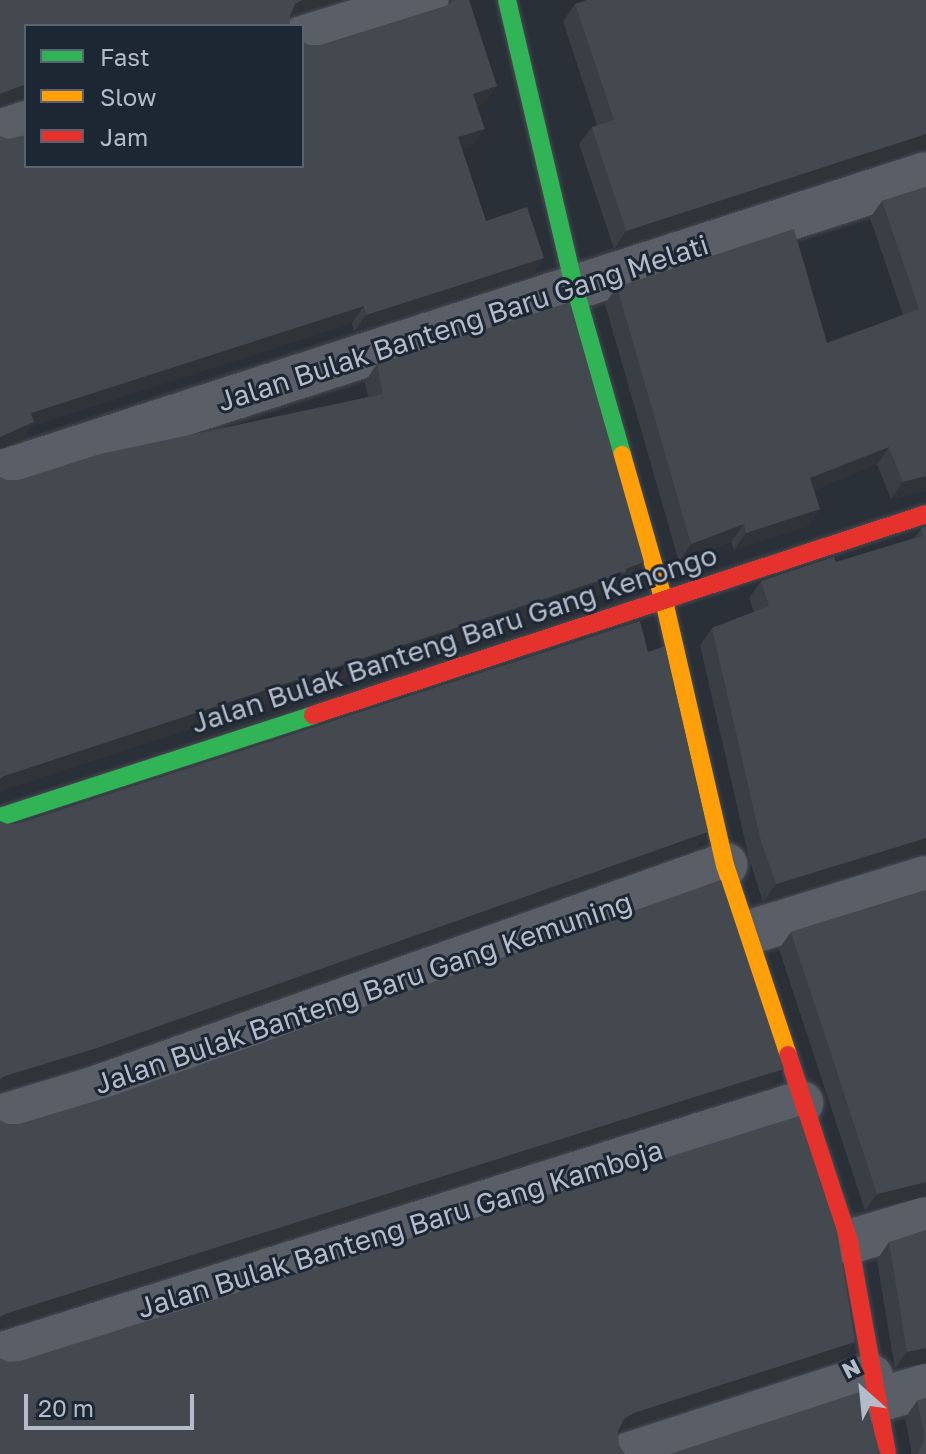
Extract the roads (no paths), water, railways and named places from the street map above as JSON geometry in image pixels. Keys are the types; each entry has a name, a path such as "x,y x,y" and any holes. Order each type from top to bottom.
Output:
{"street":[{"path":"304,37 426,0"},
{"path":"507,0 574,286 664,601 725,865 849,1242 887,1454"},
{"path":"0,132 24,124"},
{"name":"Jalan Bulak Banteng Baru Gang Melati","path":"0,473 926,174"},
{"name":"Jalan Bulak Banteng Baru Gang Kenongo","path":"0,817 926,514"},
{"name":"Jalan Bulak Banteng Baru Gang Kemuning","path":"0,1117 108,1084 725,865"},
{"path":"747,933 926,878"},
{"name":"Jalan Bulak Banteng Baru Gang Kamboja","path":"0,1355 801,1103"},
{"path":"849,1242 926,1219"},
{"path":"630,1454 873,1389 926,1386"}]}
